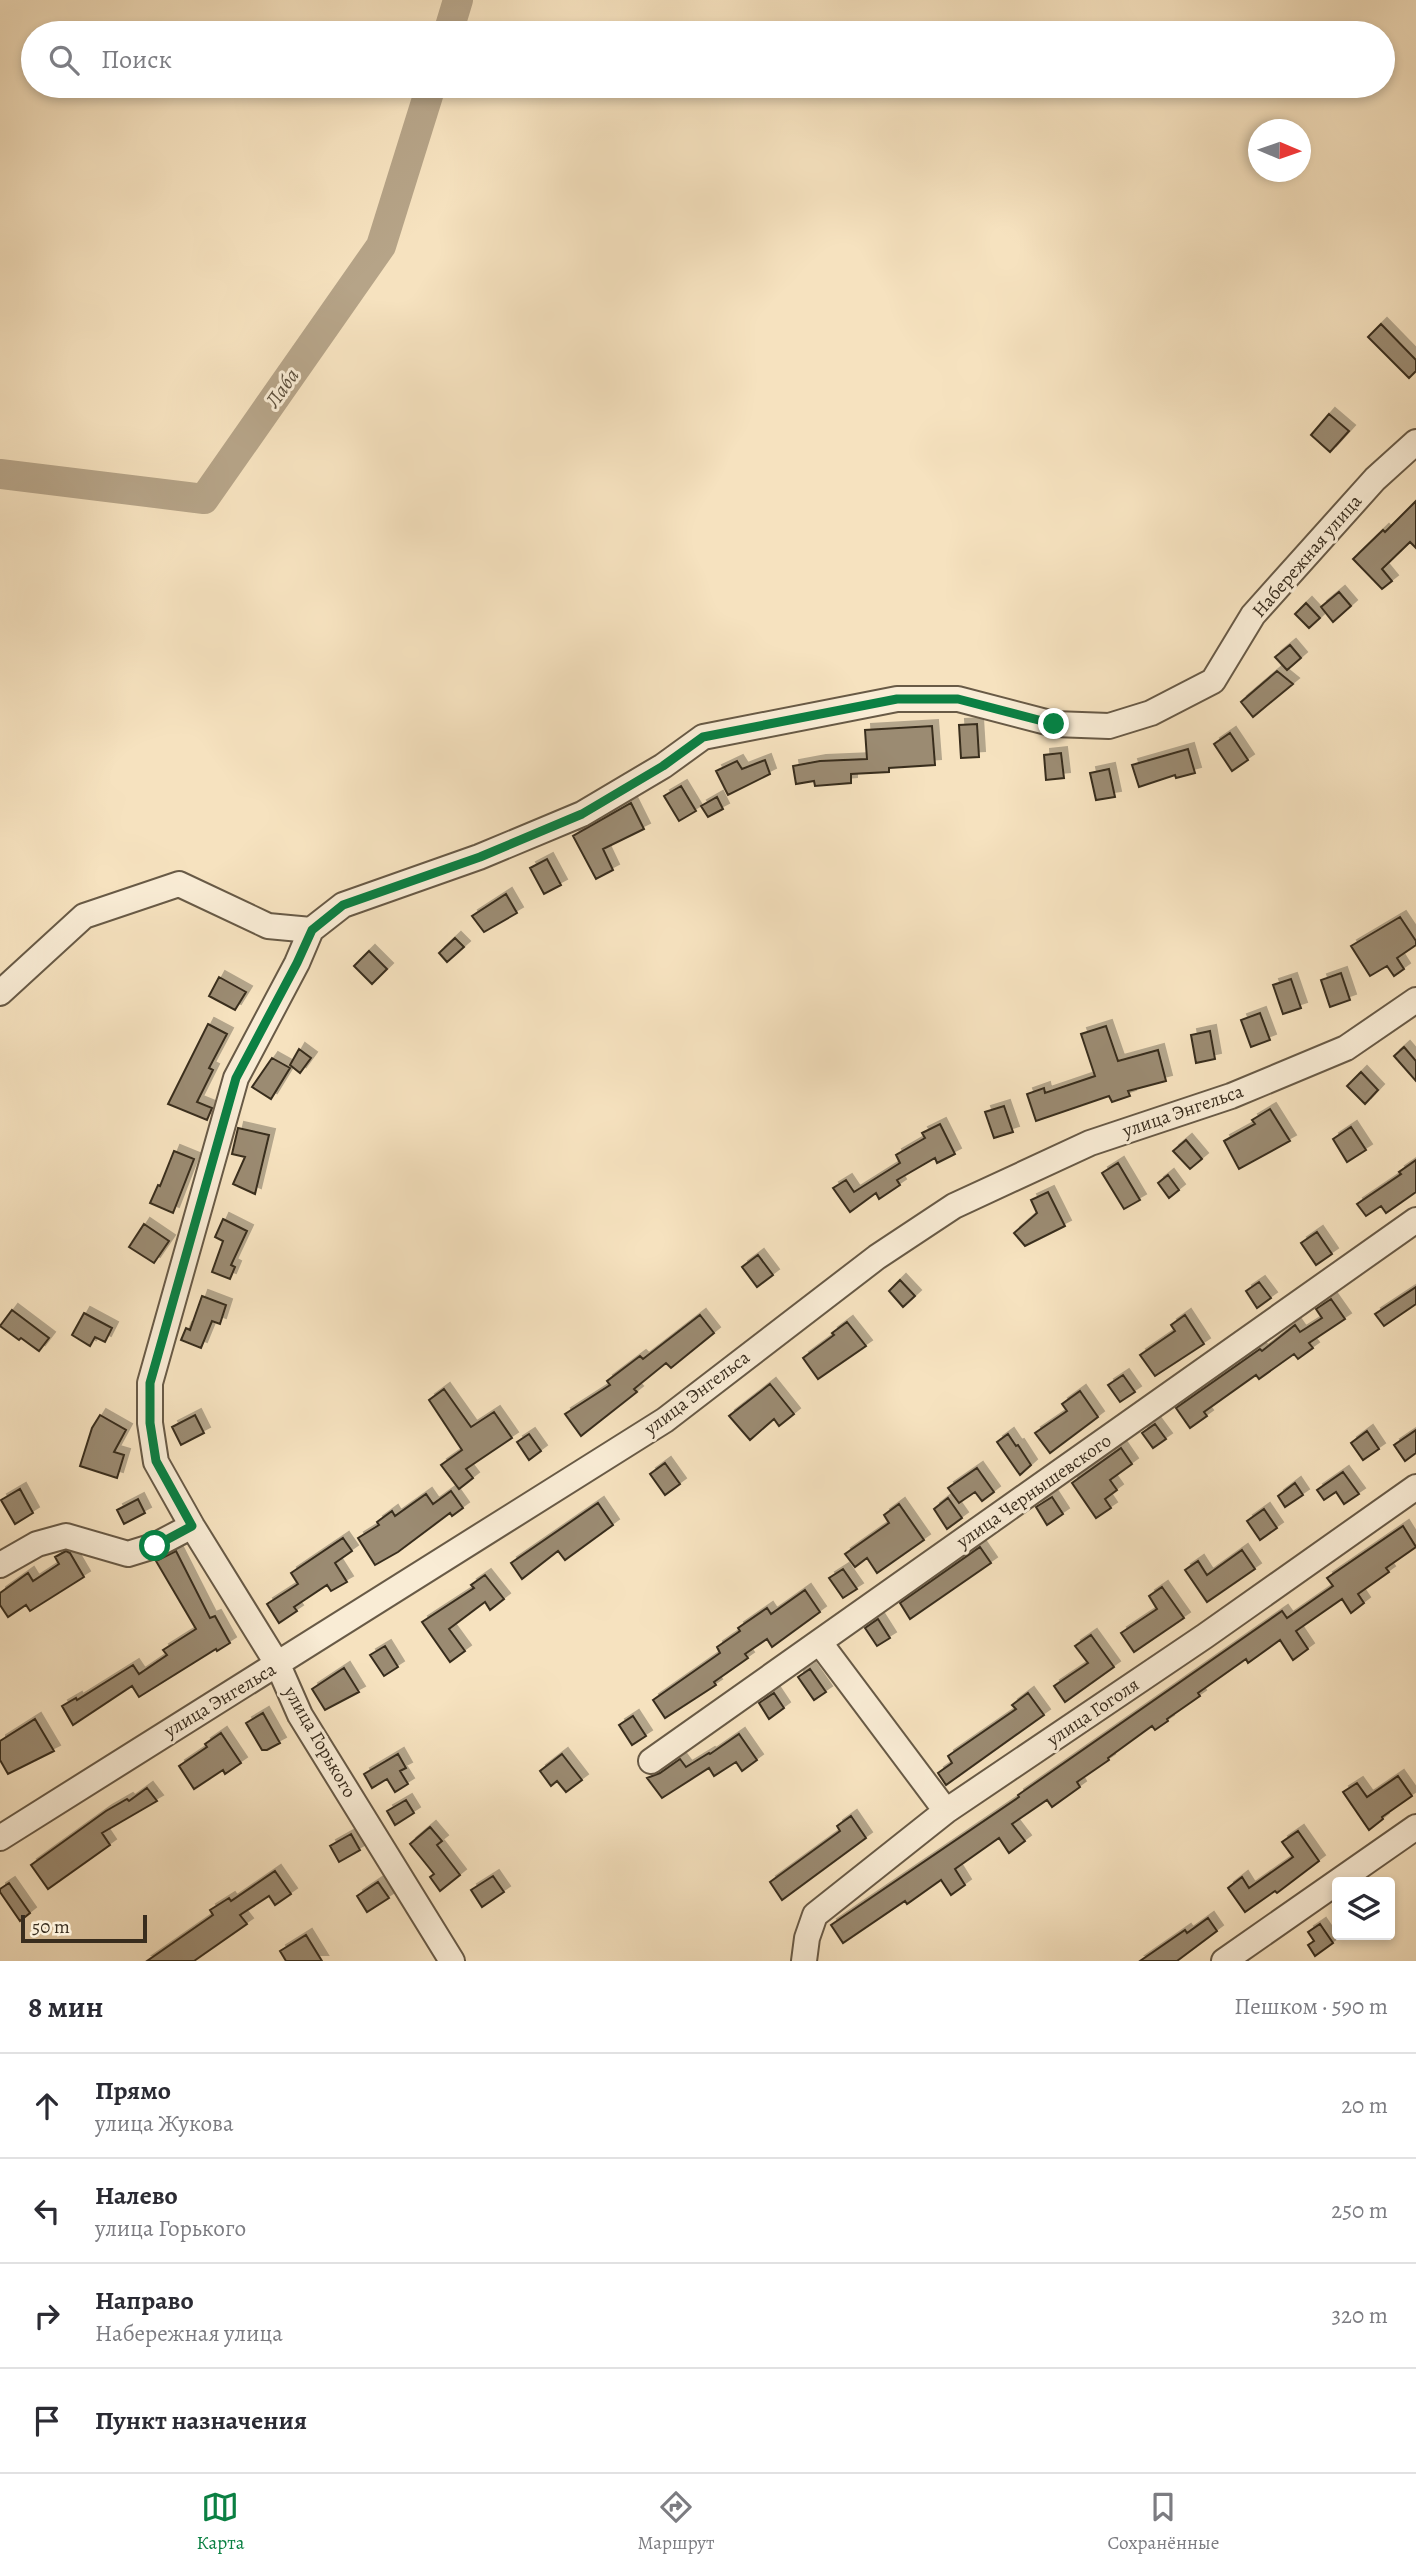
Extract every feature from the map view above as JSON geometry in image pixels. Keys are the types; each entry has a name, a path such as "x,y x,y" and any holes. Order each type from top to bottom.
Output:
{"street":[{"name":"Набережная улица","path":"312,930 343,905 480,857 582,814 663,766 703,737 897,699 958,699 1054,724 1109,726 1151,713 1213,681 1253,615 1375,479 1416,442"},
{"path":"0,993 84,915 179,884 268,926 312,930"},
{"name":"улица Горького","path":"312,930 236,1078 150,1383 150,1423 156,1461 192,1526 278,1665 300,1715 449,1960"},
{"name":"улица Энгельса","path":"0,1838 96,1775 278,1665 665,1420 877,1257 954,1206 1090,1143 1231,1096 1346,1048 1416,1000"},
{"name":"улица Чернышевского","path":"650,1761 1416,1220"},
{"name":"улица Гоголя","path":"804,1961 814,1915 946,1811 1205,1636 1416,1487"},
{"path":"0,1565 37,1544 66,1536 128,1553 155,1546 192,1526"},
{"path":"820,1643 946,1811"},
{"path":"1224,1961 1416,1827"}],"building":[{"path":"1381,324 1416,360 1416,371 1409,378 1368,337"},
{"path":"1329,414 1349,431 1330,452 1311,435"},
{"path":"1416,501 1416,548 1410,542 1382,569 1392,581 1382,589 1353,559"},
{"path":"1339,592 1351,606 1333,622 1321,607"},
{"path":"1306,603 1320,618 1309,628 1295,614"},
{"path":"1290,645 1301,658 1287,670 1275,657"},
{"path":"1277,671 1293,684 1253,717 1241,702"},
{"path":"977,724 979,757 961,758 959,725"},
{"path":"932,726 935,765 851,774 851,783 815,786 814,781 796,784 793,766 820,761 867,759 865,730"},
{"path":"1230,733 1248,760 1232,771 1214,744"},
{"path":"1188,749 1195,773 1176,778 1175,775 1139,787 1132,765"},
{"path":"1061,753 1064,778 1046,780 1044,755"},
{"path":"765,760 770,774 728,795 716,771 737,761 742,769"},
{"path":"1109,769 1115,797 1096,800 1090,773"},
{"path":"681,786 696,811 679,821 664,796"},
{"path":"717,797 723,809 708,817 701,806"},
{"path":"631,803 644,829 603,849 613,870 596,879 573,836"},
{"path":"547,859 561,885 544,894 530,868"},
{"path":"506,894 517,913 484,932 472,916"},
{"path":"1400,917 1416,941 1416,945 1397,958 1404,969 1394,976 1387,966 1370,976 1351,946"},
{"path":"455,938 464,947 447,962 439,953"},
{"path":"369,951 387,969 372,984 354,966"},
{"path":"1341,973 1350,1000 1330,1007 1321,980"},
{"path":"219,977 246,992 235,1010 209,996"},
{"path":"1291,979 1301,1008 1283,1014 1273,985"},
{"path":"1260,1013 1270,1040 1251,1047 1241,1020"},
{"path":"208,1024 227,1034 209,1068 213,1070 197,1102 212,1108 207,1120 168,1104"},
{"path":"1106,1026 1118,1061 1158,1050 1166,1081 1128,1091 1130,1096 1112,1102 1109,1096 1036,1121 1027,1094 1044,1088 1045,1093 1095,1076 1081,1034"},
{"path":"1210,1031 1215,1059 1196,1063 1191,1035"},
{"path":"1404,1047 1416,1061 1416,1081 1394,1056"},
{"path":"299,1049 311,1058 300,1073 290,1065"},
{"path":"272,1058 290,1068 271,1099 252,1087"},
{"path":"1361,1072 1378,1090 1365,1104 1347,1086"},
{"path":"1004,1106 1013,1132 994,1138 985,1112"},
{"path":"1270,1109 1290,1141 1239,1169 1224,1141 1255,1124 1252,1120"},
{"path":"940,1124 955,1154 937,1163 935,1158 897,1180 900,1185 879,1199 876,1193 850,1212 833,1188 846,1180 854,1192 900,1163 896,1155 925,1138 922,1133"},
{"path":"1351,1127 1366,1150 1347,1162 1333,1139"},
{"path":"238,1128 269,1135 255,1194 233,1184 245,1157 232,1154"},
{"path":"1186,1140 1202,1159 1190,1169 1173,1151"},
{"path":"174,1151 194,1159 173,1213 150,1203"},
{"path":"1416,1160 1416,1192 1386,1213 1381,1206 1366,1216 1357,1204 1401,1174 1399,1172"},
{"path":"1118,1163 1140,1200 1124,1209 1102,1173"},
{"path":"1168,1175 1179,1190 1169,1198 1158,1183"},
{"path":"1048,1192 1065,1226 1025,1246 1014,1233 1037,1213 1031,1200"},
{"path":"223,1219 247,1231 231,1265 235,1267 230,1279 212,1272 223,1241 215,1237"},
{"path":"144,1224 169,1241 154,1263 129,1247"},
{"path":"1317,1232 1332,1254 1316,1265 1301,1243"},
{"path":"758,1255 773,1275 757,1287 742,1267"},
{"path":"900,1280 915,1296 903,1307 889,1291"},
{"path":"1259,1282 1271,1298 1257,1308 1246,1291"},
{"path":"1416,1287 1416,1304 1384,1326 1375,1314"},
{"path":"202,1296 226,1305 220,1324 212,1321 201,1348 181,1340 186,1328 190,1330"},
{"path":"1331,1299 1345,1319 1309,1343 1313,1348 1298,1359 1294,1354 1259,1379 1256,1375 1204,1412 1207,1416 1190,1428 1176,1408 1260,1349 1262,1351 1295,1325 1300,1332 1322,1318 1316,1309"},
{"path":"12,1310 49,1338 39,1351 0,1326"},
{"path":"84,1313 112,1328 105,1342 95,1337 90,1346 72,1335"},
{"path":"700,1315 714,1333 671,1368 666,1363 634,1389 637,1392 581,1436 565,1414 610,1385 607,1381 640,1356 643,1359"},
{"path":"1185,1315 1204,1344 1155,1376 1140,1355 1175,1331 1171,1325"},
{"path":"847,1322 866,1346 818,1379 803,1358"},
{"path":"1123,1375 1135,1392 1120,1402 1108,1385"},
{"path":"770,1384 794,1414 779,1426 774,1419 750,1440 729,1416"},
{"path":"444,1389 471,1427 494,1412 512,1438 466,1469 473,1478 459,1489 441,1465 462,1450 429,1400"},
{"path":"1080,1391 1098,1417 1050,1453 1035,1433 1067,1411 1062,1404"},
{"path":"100,1415 126,1430 114,1452 124,1455 117,1478 80,1466 92,1428"},
{"path":"195,1415 204,1433 181,1445 172,1427"},
{"path":"1155,1424 1166,1439 1153,1448 1142,1433"},
{"path":"1416,1430 1416,1453 1405,1461 1394,1445"},
{"path":"1367,1431 1379,1449 1363,1460 1351,1443"},
{"path":"529,1434 541,1451 529,1460 517,1442"},
{"path":"1008,1434 1031,1465 1020,1475 997,1442"},
{"path":"1121,1448 1132,1464 1110,1480 1117,1490 1105,1499 1111,1508 1096,1518 1072,1483"},
{"path":"665,1463 680,1484 665,1495 650,1474"},
{"path":"977,1468 994,1492 982,1501 975,1492 959,1503 948,1488"},
{"path":"1343,1472 1359,1494 1344,1504 1336,1492 1324,1500 1317,1490"},
{"path":"1295,1483 1303,1495 1285,1507 1278,1496"},
{"path":"20,1489 33,1513 15,1524 1,1500"},
{"path":"451,1491 463,1508 452,1516 450,1513 398,1552 375,1565 358,1538 379,1525 377,1522 392,1511 395,1516 426,1494 433,1504"},
{"path":"1052,1497 1063,1514 1047,1525 1036,1507"},
{"path":"948,1498 962,1518 947,1529 934,1509"},
{"path":"138,1499 145,1513 124,1524 117,1510"},
{"path":"598,1503 613,1525 565,1560 558,1551 522,1579 511,1563"},
{"path":"899,1504 924,1540 877,1573 867,1558 855,1567 845,1554 889,1523 884,1515"},
{"path":"1264,1509 1277,1528 1260,1540 1247,1521"},
{"path":"1403,1526 1416,1547 1386,1568 1389,1572 1358,1594 1364,1603 1351,1613 1342,1599 1296,1631 1308,1649 1293,1660 1280,1640 1248,1663 1246,1659 1198,1693 1200,1696 1167,1719 1168,1721 1155,1730 1152,1726 1108,1758 1109,1760 1077,1782 1080,1787 1052,1807 1047,1800 1012,1824 1025,1841 1009,1853 999,1838 955,1869 965,1885 951,1895 941,1880 843,1943 831,1925 1019,1797 1018,1795 1282,1611 1287,1618 1333,1586 1327,1578"},
{"path":"343,1538 352,1551 335,1563 347,1582 331,1591 327,1585 294,1607 297,1611 279,1623 267,1604 298,1584 291,1573"},
{"path":"980,1547 991,1563 910,1619 900,1603"},
{"path":"1242,1550 1255,1569 1207,1602 1185,1570 1198,1561 1207,1575"},
{"path":"66,1551 70,1553 84,1577 30,1611 26,1605 8,1617 0,1605 0,1593 28,1573 33,1581 59,1564 55,1557"},
{"path":"176,1551 210,1618 215,1616 230,1643 139,1697 132,1686 73,1725 62,1706 76,1698 77,1700 133,1665 139,1674 167,1655 163,1650 196,1629 156,1561"},
{"path":"843,1569 857,1589 843,1598 829,1578"},
{"path":"485,1575 504,1599 490,1610 485,1602 449,1629 465,1651 450,1662 422,1622 474,1588 471,1585"},
{"path":"1162,1587 1184,1618 1134,1652 1121,1633 1157,1609 1149,1596"},
{"path":"805,1590 820,1612 772,1647 767,1639 745,1654 748,1658 714,1682 716,1685 665,1718 653,1700 720,1653 717,1647 740,1631 738,1628 767,1608 771,1614"},
{"path":"878,1619 890,1638 877,1646 865,1628"},
{"path":"1091,1635 1114,1667 1065,1702 1054,1686 1088,1663 1075,1646"},
{"path":"385,1646 398,1667 384,1676 370,1655"},
{"path":"344,1668 359,1692 325,1710 312,1689"},
{"path":"810,1669 826,1692 814,1700 798,1677"},
{"path":"774,1693 784,1708 769,1719 759,1703"},
{"path":"1028,1693 1044,1715 946,1785 938,1773 952,1763 948,1756 1016,1709 1012,1705"},
{"path":"263,1713 280,1743 267,1750 262,1750 246,1723"},
{"path":"633,1716 646,1736 632,1745 619,1725"},
{"path":"35,1719 54,1751 8,1774 0,1760 0,1741"},
{"path":"221,1733 241,1763 225,1774 223,1770 194,1789 179,1766 207,1747 205,1744"},
{"path":"739,1734 757,1760 742,1771 736,1762 714,1776 709,1768 662,1798 647,1778 660,1773 680,1759 686,1767"},
{"path":"398,1754 406,1768 400,1771 408,1784 395,1792 387,1779 372,1788 364,1774"},
{"path":"562,1754 582,1780 566,1792 557,1781 551,1786 540,1771"},
{"path":"1398,1776 1412,1796 1382,1817 1383,1819 1369,1830 1343,1792 1357,1783 1367,1797"},
{"path":"147,1788 157,1801 102,1833 110,1845 48,1889 31,1865 106,1811 127,1799 129,1801"},
{"path":"406,1800 414,1813 395,1825 387,1811"},
{"path":"851,1816 866,1838 782,1900 770,1882 840,1831 837,1826"},
{"path":"430,1827 442,1841 437,1845 460,1875 440,1891 430,1877 434,1874 410,1844"},
{"path":"1298,1831 1319,1861 1277,1893 1275,1891 1245,1912 1228,1888 1242,1877 1249,1888 1293,1857 1282,1842"},
{"path":"351,1834 360,1850 339,1862 330,1846"},
{"path":"275,1871 291,1894 275,1905 269,1896 240,1915 247,1924 194,1961 147,1961 213,1915 210,1910 229,1898 231,1901"},
{"path":"493,1876 504,1892 482,1907 471,1890"},
{"path":"378,1882 389,1898 367,1912 357,1896"},
{"path":"9,1883 30,1913 20,1921 0,1892 0,1889"},
{"path":"1208,1918 1217,1931 1177,1961 1140,1961 1185,1930 1187,1933"},
{"path":"1320,1924 1333,1943 1315,1956 1308,1945 1314,1941 1308,1932"},
{"path":"306,1935 322,1961 286,1961 280,1951"}],"waterway":[{"name":"Лаба","path":"452,21 458,0"},
{"name":"Лаба","path":"0,474 204,499 381,246 427,98"}],"route":[{"path":"155,1546 192,1526 156,1461 150,1423 150,1383 236,1078 312,930 343,905 412,883 582,814 663,766 703,737 897,699 958,699 1054,724"}]}
